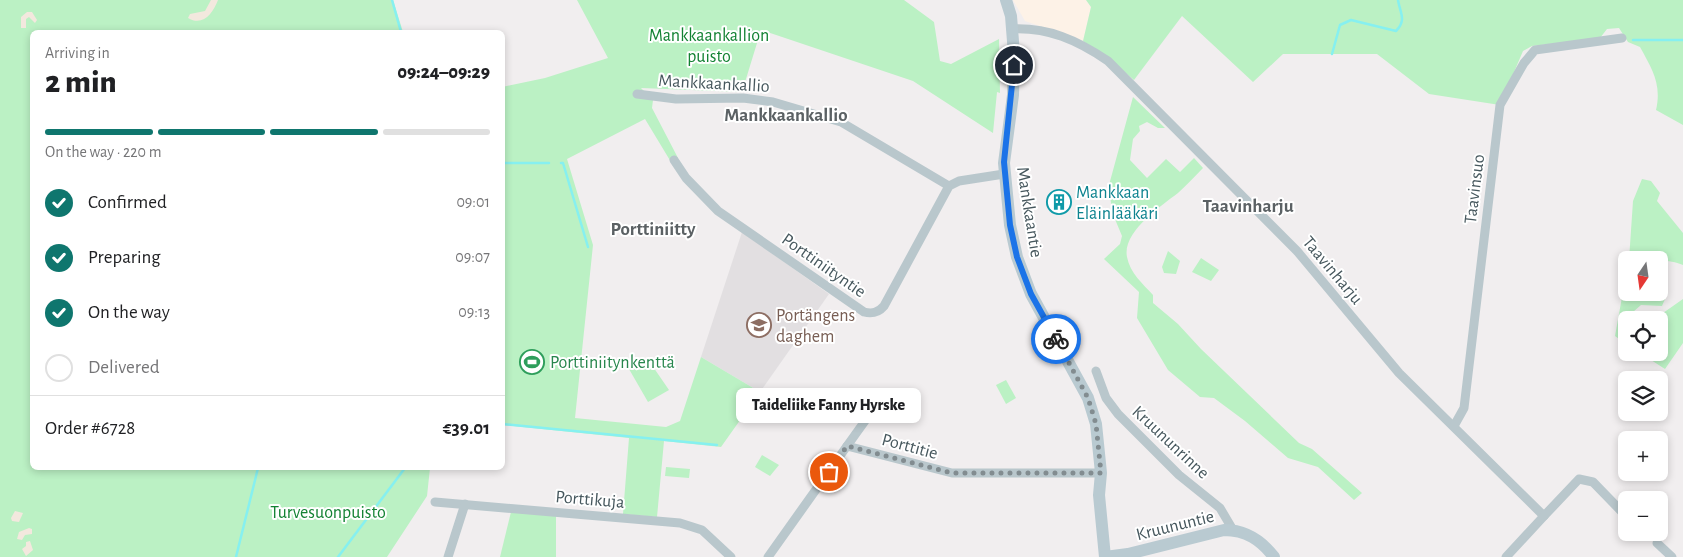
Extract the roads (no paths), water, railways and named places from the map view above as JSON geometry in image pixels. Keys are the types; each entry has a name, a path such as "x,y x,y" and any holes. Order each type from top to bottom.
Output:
{"main road":[{"name":"Mankkaantie","path":"996,0 1011,29"},
{"name":"Mankkaantie","path":"1006,0 1011,16 1014,76 1004,174 1017,257 1031,294 1088,398 1096,424 1101,473 1099,495 1109,557"},
{"name":"Kruununtie","path":"1109,557 1224,530 1233,530 1254,536 1274,557"}],"street":[{"name":"Taavinharju","path":"1011,29 1039,29 1073,40 1108,61 1129,80 1297,251 1399,373 1544,516"},
{"name":"Taavinsuo","path":"1454,426 1464,408 1500,105 1524,63 1536,50 1622,38"},
{"name":"Mankkaankallio","path":"637,94 676,99 743,98 773,102 841,122 948,186"},
{"name":"Porttiniityntie","path":"674,160 686,178 718,211 864,312 870,313 880,310 884,306 948,186"},
{"path":"948,186 958,180 1004,174"},
{"name":"Kruununrinne","path":"1096,371 1106,398 1118,414 1179,474 1220,508 1233,530"},
{"path":"768,557 880,400"},
{"name":"Porttitie","path":"847,446 952,473 1101,473"},
{"path":"1506,557 1579,479 1593,482 1618,507"},
{"name":"Porttikuja","path":"435,502 680,523 702,530 731,557"},
{"path":"448,557 465,504"},
{"path":"1657,544 1672,557"}],"waterway":[{"path":"392,0 400,30"},
{"path":"1332,54 1340,25 1351,20 1396,31 1402,20 1398,0"},
{"path":"1633,40 1683,40"},
{"path":"505,163 549,163"},
{"path":"561,163 563,163 588,247"},
{"path":"505,424 717,445"},
{"path":"236,557 258,470"},
{"path":"338,557 403,470"}],"place":[{"name":"Mankkaan Eläinlääkäri","path":"1059,202"},
{"name":"Portängens daghem","path":"759,325"},
{"name":"Porttiniitynkenttä","path":"532,362"},
{"name":"Taideliike Fanny Hyrske","path":"829,472"}],"district":[{"name":"Mankkaankallio","path":"786,114"},
{"name":"Taavinharju","path":"1248,205"},
{"name":"Porttiniitty","path":"653,228"}],"park label":[{"name":"Mankkaankallion puisto","path":"709,45"},
{"name":"Turvesuonpuisto","path":"328,512"}]}
